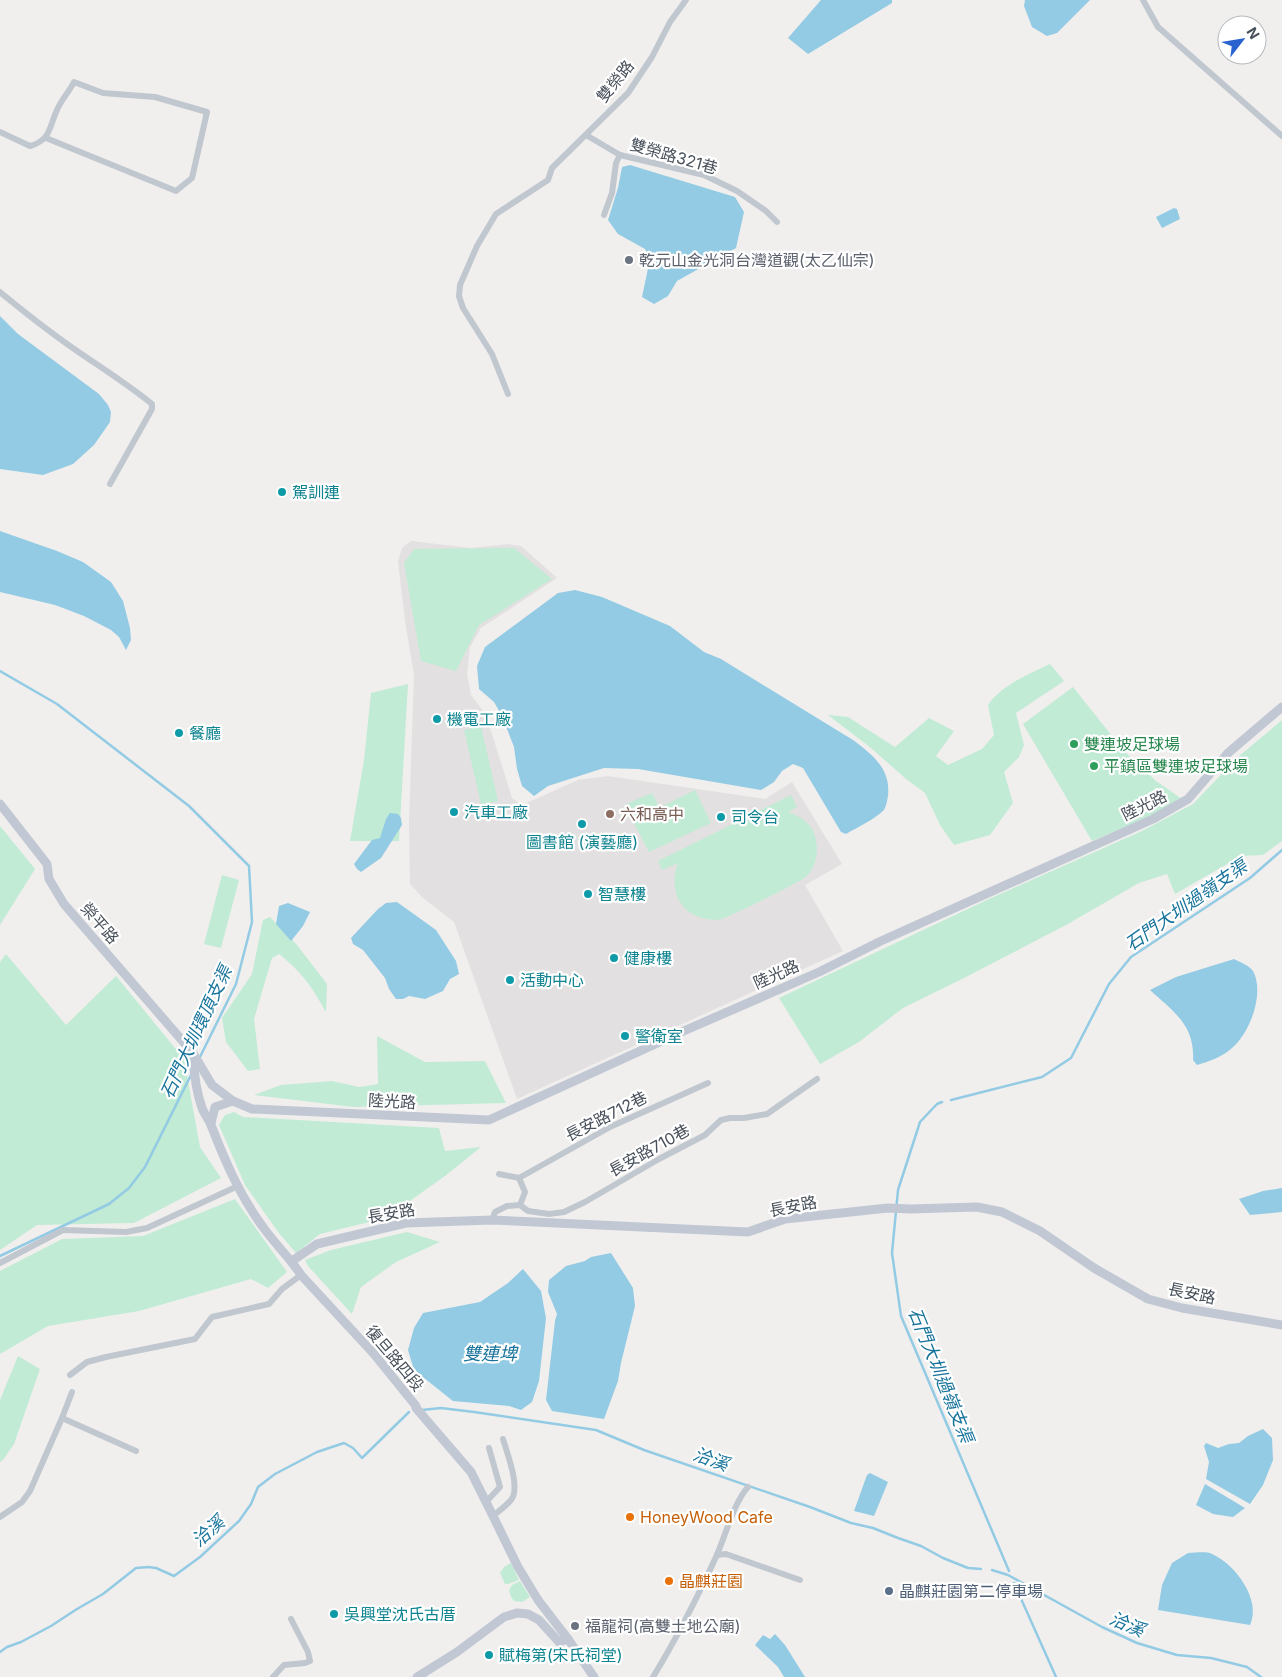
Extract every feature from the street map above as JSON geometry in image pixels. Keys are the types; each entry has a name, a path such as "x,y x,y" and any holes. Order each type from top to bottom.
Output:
{"street":[{"name":"雙榮路","path":"508,394 492,354 462,308 459,296 460,285 477,246 496,214 548,180 552,168 628,92 652,57 670,22 686,0"},
{"path":"1143,0 1158,27 1282,136"},
{"path":"0,132 30,146 46,138 57,109 74,82 104,93 155,97 207,112 192,178 176,191 46,138"},
{"name":"雙榮路321巷","path":"586,135 620,155 704,176 737,192 766,211 777,222"},
{"path":"604,215 612,193 616,163 620,155"},
{"path":"0,292 34,321 98,364 152,404 152,409 110,484"},
{"name":"陸光路","path":"233,1101 252,1109 488,1120 819,972 890,937 1153,819 1188,799 1228,753 1282,707"},
{"name":"榮平路","path":"0,804 46,864 49,879 64,904 193,1053 212,1086 233,1101"},
{"name":"復旦路四段","path":"193,1053 194,1079 202,1110 210,1123 216,1142 238,1186 263,1228 301,1275 374,1354 471,1472 518,1567 538,1600 594,1677"},
{"name":"長安路710巷","path":"492,1220 495,1212 507,1206 520,1206 528,1211 549,1214 564,1212 705,1136 721,1120 767,1114 817,1079"},
{"name":"長安路712巷","path":"519,1178 610,1127 708,1083"},
{"path":"210,1123 216,1106 233,1101"},
{"path":"500,1174 519,1178 525,1192 520,1206"},
{"path":"0,1263 63,1230 126,1232 147,1228 238,1186"},
{"name":"長安路","path":"292,1262 317,1244 406,1223 492,1220 748,1232 785,1219 888,1208 977,1207 1002,1212 1040,1231 1094,1268 1148,1299 1182,1308 1282,1325"},
{"path":"70,1375 87,1362 106,1356 195,1339 212,1317 269,1304 282,1289 301,1275"},
{"path":"0,1517 22,1502 30,1491 72,1392"},
{"path":"62,1418 136,1451"},
{"path":"493,1516 512,1499 515,1491 515,1482 504,1439"},
{"path":"486,1502 500,1487 489,1448"},
{"path":"653,1677 692,1609 737,1506 748,1487"},
{"path":"717,1555 726,1554 800,1580"},
{"path":"417,1677 457,1652 504,1617 517,1612 528,1614 539,1620 559,1642 568,1640"},
{"path":"273,1677 284,1665 305,1664 310,1661 308,1652 291,1619"}],"shaded area":[{"name":"六和高中","path":"411,541 471,548 508,544 521,546 557,578 481,628 470,647 467,674 471,695 486,715 512,798 522,805 578,780 608,776 765,799 792,782 842,864 805,885 843,951 517,1099 454,922 423,898 410,884 409,823 414,675 398,561 402,548"}],"green space":[{"path":"514,548 552,579 479,625 456,671 421,661 404,563 414,549"},
{"path":"1050,664 1064,681 1016,713 1024,745 1019,757 1004,772 1013,803 990,835 954,845 940,825 925,793 828,715 848,717 895,747 929,718 954,731 936,756 948,765 982,749 994,735 988,705 1000,691"},
{"path":"408,684 399,841 350,841 364,760 371,693"},
{"name":"平鎮區雙連坡足球場","path":"1073,687 1124,751 1156,781 1182,799 1153,815 1092,841 1023,724"},
{"path":"1282,720 1282,841 1263,855 1241,856 1175,894 1167,874 1139,883 1066,925 903,1008 859,1042 820,1064 779,998 991,898 1142,831 1193,804 1238,757"},
{"path":"481,726 498,801 481,804 464,730"},
{"path":"695,790 711,823 649,852 633,821"},
{"path":"652,793 659,807 633,818 626,804"},
{"path":"791,795 797,807 788,812 794,814 810,826 817,844 814,865 807,876 765,899 721,919 701,918 684,908 676,894 675,887 678,863 662,870 658,861"},
{"path":"0,826 35,869 0,925"},
{"path":"222,875 239,880 221,948 204,944"},
{"path":"270,917 297,945 327,984 326,1012 311,987 294,967 279,954 272,958 254,1019 260,1069 248,1071 226,1042 222,1018 252,974 263,920"},
{"path":"6,954 66,1025 116,976 184,1059 200,1147 221,1178 134,1223 37,1225 0,1250 0,962"},
{"path":"377,1036 425,1062 485,1061 506,1103 353,1107 254,1095 281,1085 332,1081 359,1087 378,1084"},
{"path":"234,1112 243,1117 439,1128 445,1151 481,1147 445,1176 386,1218 320,1234 296,1253 278,1232 245,1185 219,1125 225,1115"},
{"path":"235,1199 287,1272 268,1288 251,1279 139,1311 48,1326 0,1354 0,1271 62,1239 143,1236"},
{"path":"407,1232 440,1242 396,1262 361,1287 352,1314 308,1266 305,1260 331,1250"},
{"path":"18,1356 40,1369 14,1444 0,1462 0,1400"},
{"path":"511,1563 519,1580 505,1584 500,1573 504,1567"},
{"path":"520,1581 530,1597 522,1602 514,1601 509,1590 512,1585"}],"water":[{"path":"821,0 892,0 892,3 808,54 788,38"},
{"path":"1025,0 1090,0 1057,33 1047,36 1032,27 1024,6"},
{"path":"630,165 735,197 744,212 736,248 677,281 668,296 654,304 642,297 650,259 645,249 618,234 608,220 622,167"},
{"path":"1174,208 1177,209 1180,219 1162,228 1156,217"},
{"path":"0,316 18,334 99,394 108,405 111,412 110,422 94,445 73,464 43,475 0,469"},
{"path":"0,531 83,562 111,582 123,601 130,628 131,640 126,650 119,637 111,630 84,616 55,605 0,592"},
{"path":"575,590 602,597 670,626 704,652 721,659 853,740 874,757 884,770 887,778 888,796 884,810 846,834 841,832 803,768 793,764 782,771 774,782 761,790 638,769 604,768 548,786 534,796 522,786 514,747 502,716 494,702 479,689 477,666 485,647 558,593"},
{"path":"390,813 398,814 402,825 381,858 361,872 354,864 372,840 380,838"},
{"path":"397,902 436,930 456,961 459,974 450,979 443,991 425,999 409,996 403,999 396,999 389,989 385,978 363,950 353,944 351,938 378,909 386,903"},
{"path":"288,903 310,912 303,926 291,941 276,924 279,906"},
{"path":"1234,959 1253,971 1257,990 1254,1012 1245,1033 1232,1048 1220,1056 1197,1065 1193,1060 1193,1048 1190,1037 1181,1020 1150,990 1176,977"},
{"path":"1282,1188 1282,1212 1250,1215 1239,1199 1263,1191"},
{"name":"雙連埤","path":"611,1253 633,1288 635,1306 618,1381 604,1419 552,1411 546,1400 557,1314 548,1292 549,1280 566,1266 585,1261 591,1257"},
{"name":"雙連埤","path":"523,1269 541,1291 546,1318 539,1381 532,1402 521,1410 509,1406 453,1401 414,1370 408,1350 414,1328 423,1313 480,1302 508,1283"},
{"path":"1263,1429 1272,1438 1273,1460 1263,1485 1250,1504 1206,1479 1209,1462 1204,1446 1206,1443 1218,1448 1239,1443 1248,1436"},
{"path":"870,1473 888,1482 874,1516 854,1511 867,1475"},
{"path":"1205,1484 1245,1508 1233,1517 1213,1514 1196,1505"},
{"path":"1188,1553 1210,1553 1221,1559 1237,1574 1249,1594 1252,1605 1253,1615 1250,1625 1158,1610 1162,1585 1172,1563"},
{"path":"775,1634 785,1645 805,1677 784,1677 778,1667 755,1645 763,1635 770,1639"}],"waterway":[{"name":"石門大圳環頂支渠","path":"0,671 57,704 189,806 249,866 252,922 236,984 199,1059"},
{"name":"石門大圳過嶺支渠","path":"951,1100 1042,1077 1071,1058 1109,984 1131,957 1250,878 1282,850"},
{"name":"石門大圳環頂支渠","path":"0,1256 109,1204 129,1188 145,1167 191,1075"},
{"name":"石門大圳過嶺支渠","path":"942,1102 937,1104 920,1122 898,1190 892,1253 901,1316 1009,1571"},
{"name":"洽溪","path":"422,1410 441,1408 596,1430 644,1450 851,1523 873,1528 921,1546 943,1558 968,1568 981,1569"},
{"name":"洽溪","path":"0,1652 51,1626 103,1594 136,1568 156,1568 174,1576 200,1557 239,1521 251,1504 258,1487 275,1474 317,1452 344,1443 353,1448 362,1458 409,1412"},
{"name":"洽溪","path":"992,1570 1008,1575 1102,1627 1137,1643 1177,1655 1211,1658 1247,1667 1261,1677"},
{"name":"石門大圳過嶺支渠","path":"1014,1583 1056,1677"}],"place":[{"name":"乾元山金光洞台灣道觀(太乙仙宗)","path":"629,260"},
{"name":"駕訓連","path":"282,492"},
{"name":"機電工廠","path":"437,719"},
{"name":"餐廳","path":"179,733"},
{"name":"雙連坡足球場","path":"1074,744"},
{"name":"平鎮區雙連坡足球場","path":"1094,766"},
{"name":"汽車工廠","path":"454,812"},
{"name":"六和高中","path":"610,814"},
{"name":"司令台","path":"721,817"},
{"name":"圖書館 (演藝廳)","path":"582,824"},
{"name":"智慧樓","path":"588,894"},
{"name":"健康樓","path":"614,958"},
{"name":"活動中心","path":"510,980"},
{"name":"警衛室","path":"625,1036"},
{"name":"HoneyWood Cafe","path":"630,1517"},
{"name":"晶麒莊園","path":"669,1581"},
{"name":"晶麒莊園第二停車場","path":"889,1591"},
{"name":"吳興堂沈氏古厝","path":"334,1614"},
{"name":"福龍祠(高雙土地公廟)","path":"575,1626"},
{"name":"賦梅第(宋氏祠堂)","path":"489,1655"}]}
